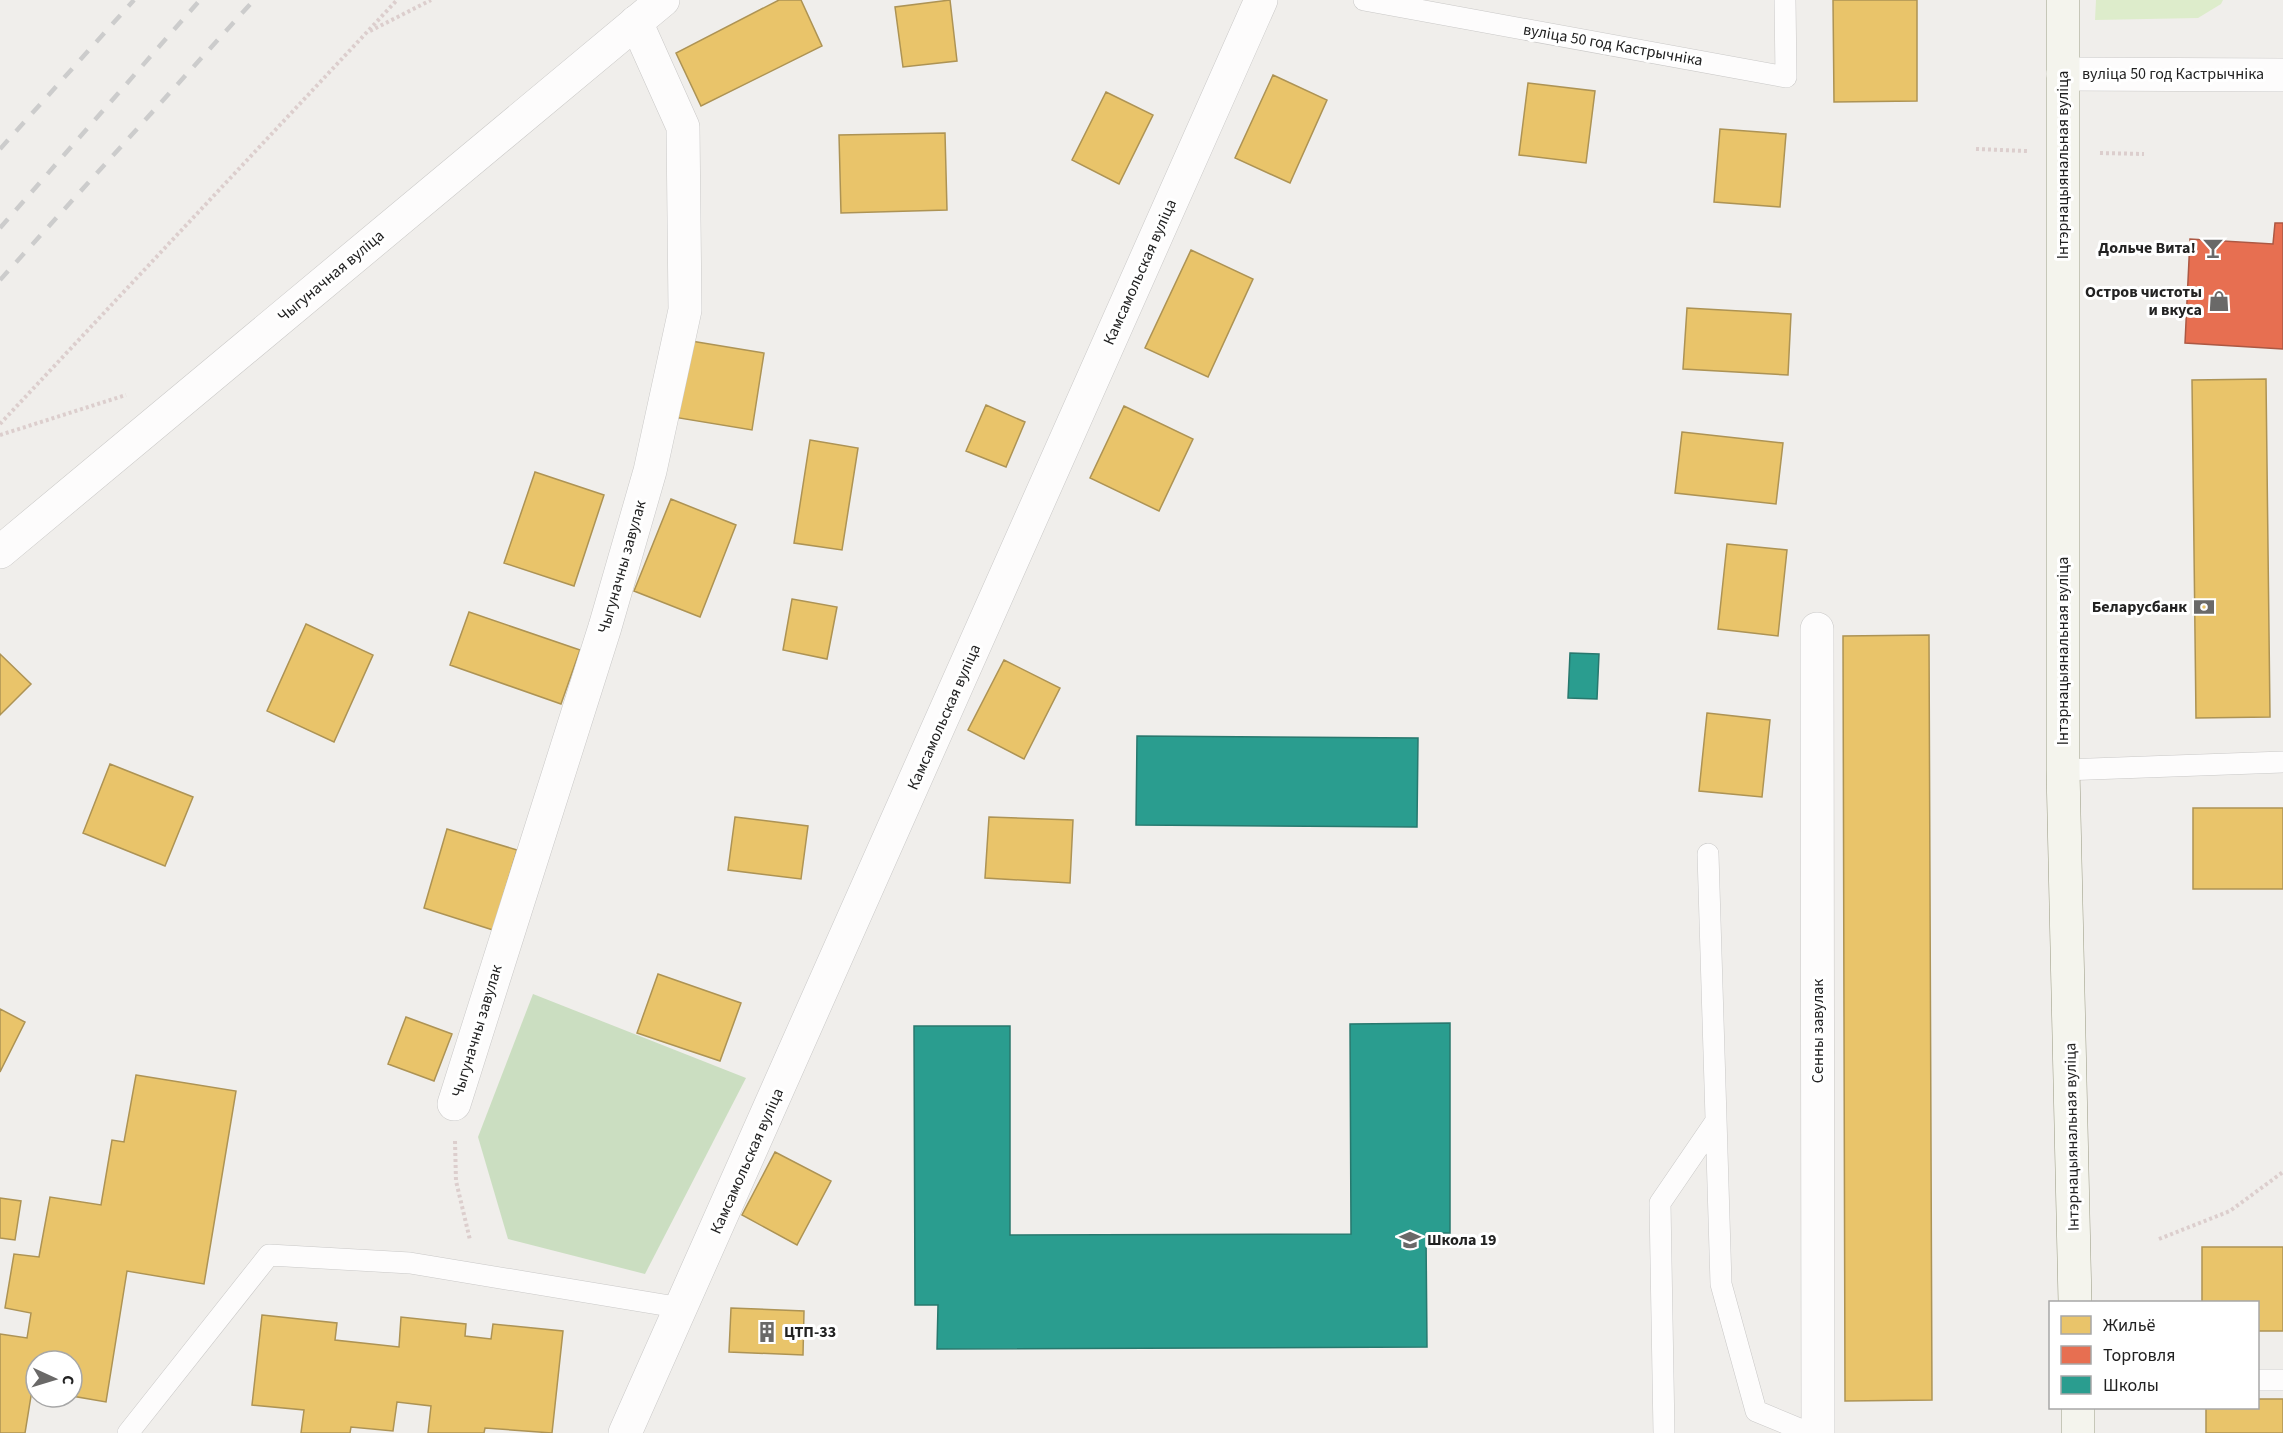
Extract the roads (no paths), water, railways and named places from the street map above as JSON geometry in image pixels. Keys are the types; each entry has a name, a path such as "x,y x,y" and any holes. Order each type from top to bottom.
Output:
{"main road":[{"name":"Інтэрнацыянальная вуліца","path":"2063,0 2063,770 2075,1301"},
{"path":"2078,1409 2078,1433"}],"street":[{"name":"Чыгуначная вуліца","path":"0,552 663,0"},
{"name":"Камсамольская вуліца","path":"625,1433 1261,0"},
{"name":"Чыгуначны завулак","path":"454,1104 606,627 650,471 685,310 683,128 636,22"},
{"name":"вуліца 50 год Кастрычніка","path":"2063,74 2283,75"},
{"name":"Сенны завулак","path":"1817,629 1818,1433"}],"lane":[{"name":"вуліца 50 год Кастрычніка","path":"1364,0 1786,77 1785,0"},
{"path":"2063,770 2283,762"},
{"path":"1708,854 1721,1284 1756,1411 1809,1433"},
{"path":"1664,1433 1660,1203 1716,1121"},
{"path":"128,1433 269,1255 410,1263 682,1308"},
{"path":"2259,1380 2283,1380"}],"railway":[{"path":"0,149 134,0"},
{"path":"0,228 200,0"},
{"path":"0,280 254,0"}],"place":[{"name":"Дольче Вита!","path":"2213,248"},
{"name":"Остров чистоты и вкуса","path":"2219,301"},
{"name":"Беларусбанк","path":"2204,607"},
{"name":"Школа 19","path":"1410,1240"},
{"name":"ЦТП-33","path":"767,1332"}]}
